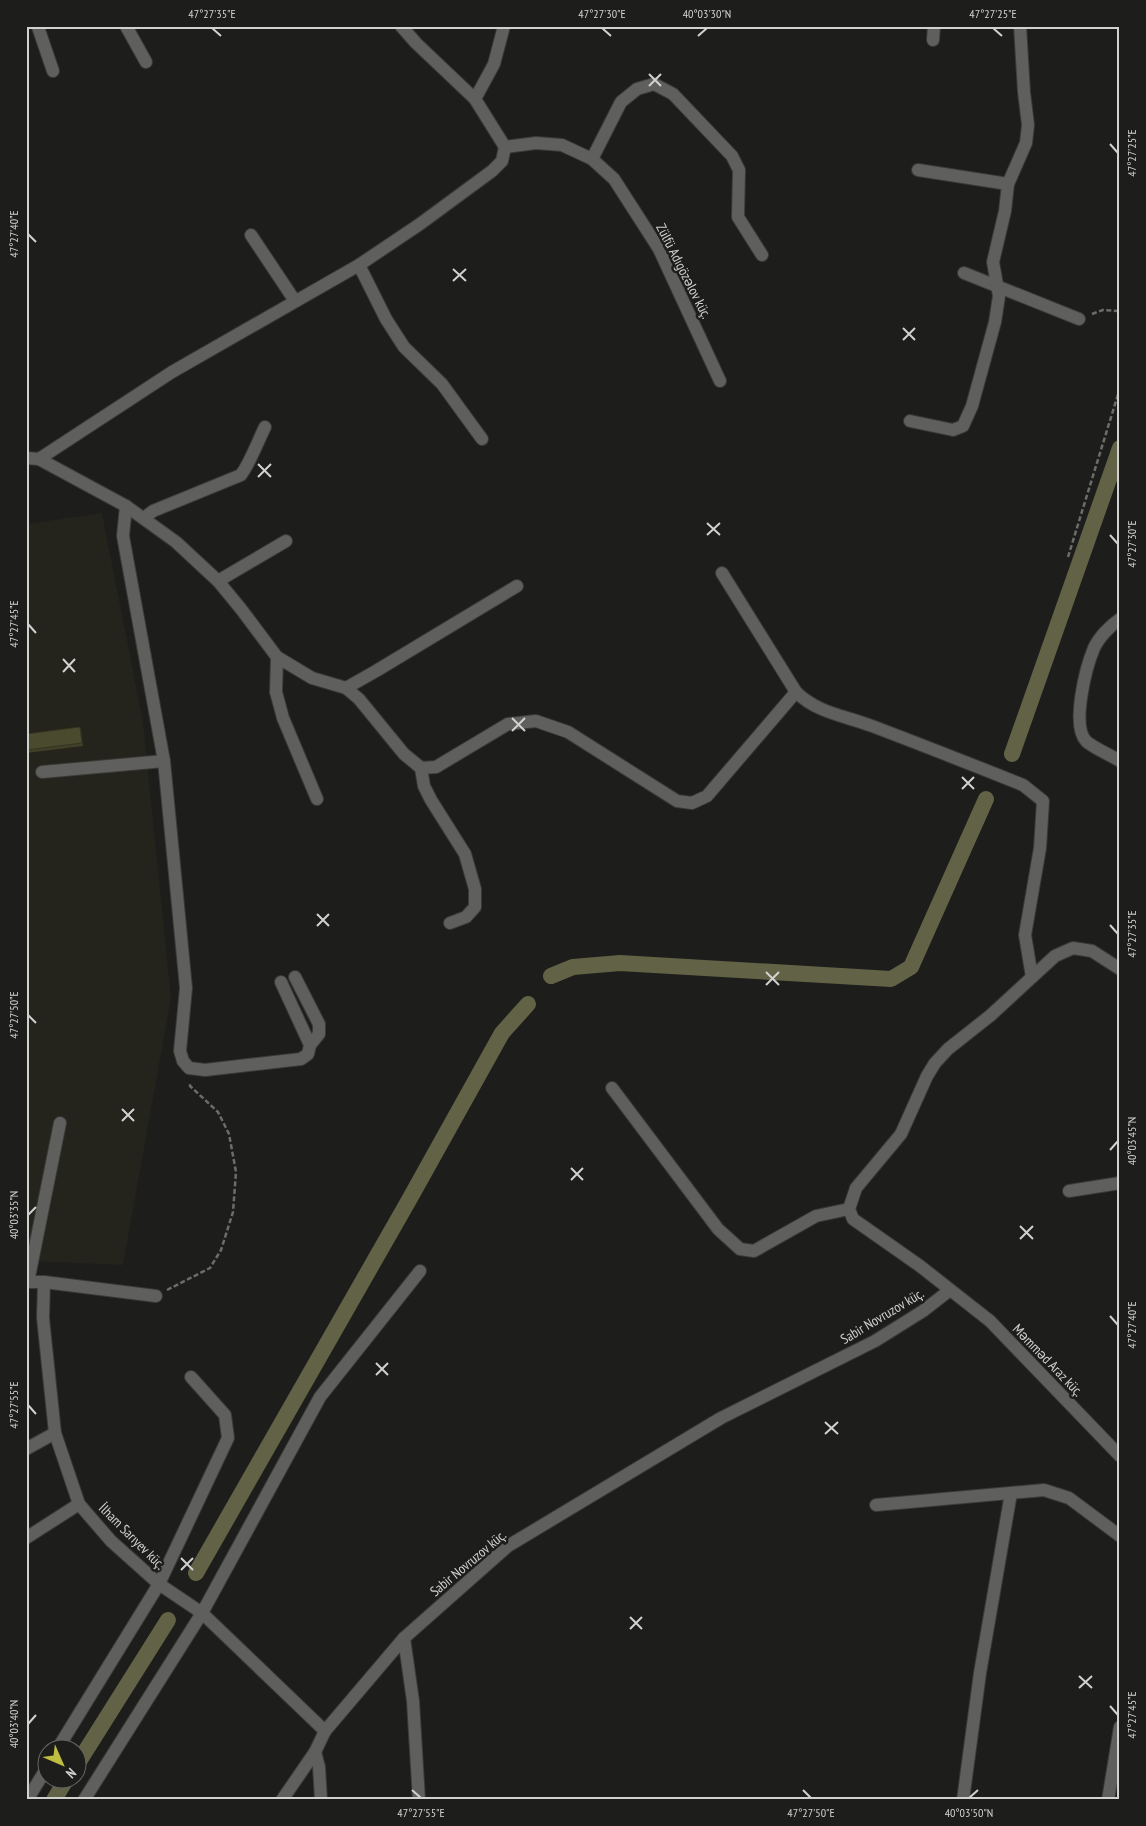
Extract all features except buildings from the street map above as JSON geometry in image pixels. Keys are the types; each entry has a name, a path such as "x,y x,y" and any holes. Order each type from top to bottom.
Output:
{"street":[{"path":"126,26 146,62"},
{"path":"33,459 172,372 359,265 420,224 492,171 502,161 506,148 475,99 416,43 401,26"},
{"path":"475,99 494,64 504,26"},
{"path":"933,40 934,26"},
{"path":"910,421 953,430 963,426 972,406 996,322 999,296 993,262 1005,211 1008,184 1026,143 1028,125 1020,26"},
{"path":"26,32 39,27 54,71"},
{"path":"592,159 620,102 637,89 654,84 673,94 732,156 739,170 738,217 762,254"},
{"name":"Zülfü Adıgözəlov küç.","path":"506,148 536,143 562,145 592,159 614,179 659,249 720,381"},
{"path":"918,170 1008,184"},
{"path":"252,235 295,302"},
{"path":"359,265 386,319 404,347 442,384 482,439"},
{"path":"964,273 1079,320"},
{"path":"144,518 153,511 241,475 265,427"},
{"path":"33,459 126,506 144,518 176,542 218,581 277,657 312,678 346,688 359,699 404,754 421,768 424,786 431,800 466,854 475,889 475,907 466,917 450,923"},
{"path":"126,506 123,536 164,761 186,988 180,1051 183,1061 189,1068 205,1070 301,1059 308,1054 310,1045 319,1034 318,1024 295,977"},
{"path":"218,581 286,541"},
{"path":"722,573 796,692 805,700 822,710 869,725 1023,785 1043,801 1040,848 1025,935 1032,977"},
{"path":"346,688 376,672 517,586"},
{"path":"1120,619 1113,624 1095,646 1085,674 1078,722 1086,741 1120,761"},
{"path":"277,657 276,692 283,718 317,799"},
{"path":"421,768 436,767 508,724 536,721 568,732 677,800 692,803 707,796 796,692"},
{"path":"42,772 164,761"},
{"path":"612,1088 718,1229 740,1249 754,1251 816,1216 849,1209 856,1188 901,1134 927,1076 935,1063 948,1049 991,1015 1055,956 1073,948 1092,951 1120,969"},
{"path":"281,982 310,1045"},
{"path":"60,1123 27,1282 44,1282 156,1296"},
{"path":"1069,1191 1120,1183"},
{"name":"Sabir Novruzov küç.","path":"282,1800 315,1752 325,1731 404,1638 508,1546 721,1418 876,1341 923,1311 950,1290 854,1219 849,1209"},
{"path":"84,1800 202,1613 320,1397 420,1271"},
{"name":"İlham Sarıyev küç.","path":"44,1282 43,1318 55,1433 79,1504 112,1541 159,1584 202,1613 325,1731"},
{"name":"Məmməd Araz küç.","path":"950,1290 990,1322 1120,1456"},
{"path":"64,1738 159,1584 228,1438 225,1415 191,1377"},
{"path":"26,1449 55,1433"},
{"path":"876,1505 1044,1490 1069,1498 1120,1536"},
{"path":"963,1800 980,1673 1011,1493"},
{"path":"26,1538 79,1504"},
{"path":"404,1638 413,1701 419,1800"},
{"path":"1108,1800 1120,1727"},
{"path":"315,1752 319,1767 322,1800"},
{"path":"27,1800 38,1782"}],"path":[{"path":"1079,320 1103,310 1120,311"},
{"path":"1068,557 1120,388"},
{"path":"156,1296 210,1268 221,1250 233,1212 236,1172 229,1134 218,1112 190,1086 189,1068"}],"shaded area":[{"path":"102,513 143,722 171,998 123,1265 26,1261 26,524"}],"waterway":[{"path":"1012,754 1120,448"},
{"path":"551,976 573,967 620,963 891,979 911,967 986,799"},
{"path":"196,1573 502,1033 528,1004"},
{"path":"88,1747 168,1620"},
{"path":"54,1800 61,1788"}]}
